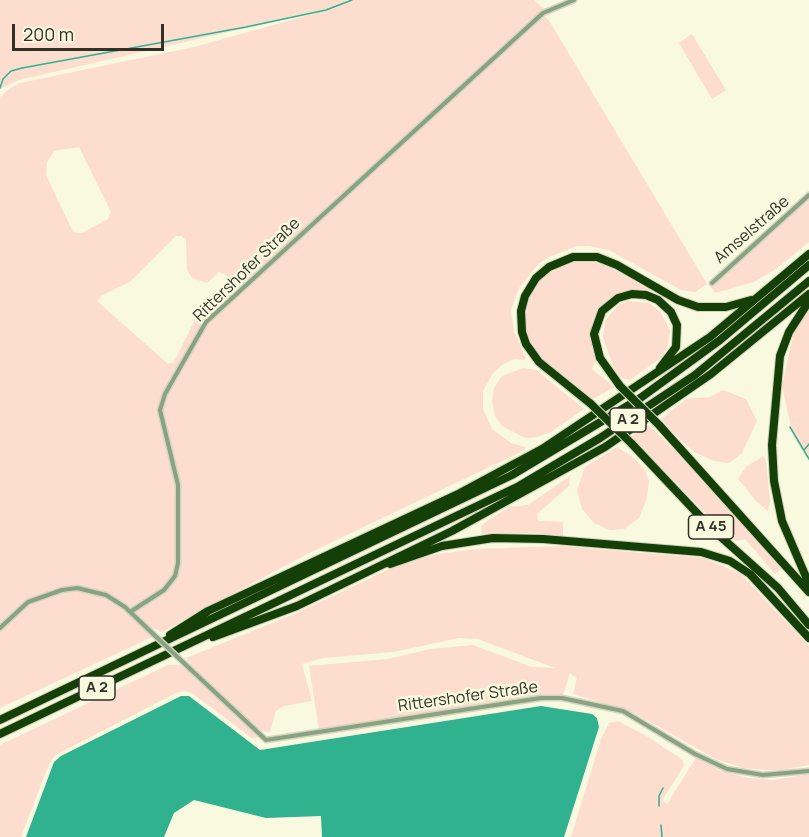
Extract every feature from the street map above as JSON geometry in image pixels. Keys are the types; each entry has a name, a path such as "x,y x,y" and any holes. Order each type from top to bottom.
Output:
{"highway":[{"path":"143,651 208,611 504,470 633,391 710,337 809,254"},
{"name":"A 45","path":"758,297 734,306 708,308 678,300 617,265 597,257 573,257 549,267 536,278 525,296 521,311 522,332 526,344 539,362 591,404 712,529 778,588 809,625"},
{"name":"A 2","path":"0,720 476,494 593,429 720,340 809,265"},
{"name":"A 2","path":"0,734 429,531 560,463 695,375 809,281"},
{"name":"A 45","path":"633,391 666,362 676,347 678,339 677,325 671,312 658,300 646,295 632,294 610,303 602,311 596,326 595,341 600,358 620,386 659,425 809,592"},
{"path":"194,642 228,633 297,606 522,494 605,447 711,374 809,294"},
{"path":"809,301 789,332 780,356 772,445 774,481 782,521 809,584"},
{"path":"374,568 442,546 493,538 550,540 701,552 721,557 750,574 809,638"}],"street":[{"name":"Rittershofer Straße","path":"130,612 164,590 175,576 178,563 178,485 160,410 165,394 206,322 543,13 574,0"},
{"name":"Amselstraße","path":"712,283 809,195"},
{"name":"Rittershofer Straße","path":"0,628 28,602 62,590 93,591 106,595 130,612 266,740 540,698 562,698 623,711 691,751 727,769 769,775 809,771"}],"shaded area":[{"path":"0,0 534,0 545,10 541,14 548,19 707,284 695,292 681,290 609,250 589,246 577,246 549,257 538,264 519,288 511,310 514,332 526,358 524,360 514,359 502,365 493,373 483,391 483,409 492,429 511,443 525,447 525,450 307,554 162,632 153,628 149,633 152,637 0,708 0,97 20,83 194,47 338,7 19,80 0,89","holes":["79,147 111,212 108,219 82,233 73,232 46,175 47,162 54,151","176,236 182,236 186,241 187,270 192,278 207,283 219,272 226,275 233,283 232,287 196,318 174,362 168,364 97,301 102,295 130,282"]},
{"path":"692,34 726,90 712,99 679,43"},
{"path":"809,199 809,242 776,269 754,282 715,293 709,284"},
{"path":"574,261 592,261 608,266 652,291 635,289 622,292 609,298 599,310 590,335 596,360 592,369 614,387 593,399 537,354 528,337 525,320 530,295 537,284 547,273"},
{"path":"628,301 649,303 660,311 670,331 668,345 662,357 630,380 622,378 615,371 603,338 605,321 618,305"},
{"path":"809,309 809,461 793,436 782,386 794,332"},
{"path":"523,368 536,370 584,409 551,432 537,437 525,438 502,426 495,416 492,401 494,388 502,376"},
{"path":"723,390 746,399 757,421 742,453 729,463 714,461 694,452 667,427 662,419 686,399 710,397"},
{"path":"648,425 692,466 771,554 781,569 775,574 745,539 736,541 720,528 638,444 632,436"},
{"path":"617,447 634,458 645,470 649,481 647,498 639,518 624,529 610,530 594,523 582,509 577,490 585,467"},
{"path":"763,456 766,461 770,501 768,511 757,502 738,479 746,467"},
{"path":"570,476 569,486 537,514 538,521 563,522 563,536 534,533 482,534 481,526 487,521 509,507 528,505"},
{"path":"561,546 704,558 741,574 809,646 809,765 781,770 765,770 743,768 716,759 632,712 573,694 577,678 570,673 563,695 528,696 319,730 309,666 388,659 431,649 473,645 532,667 555,668 478,639 459,638 393,652 323,658 302,664 312,701 284,706 276,711 270,732 259,731 257,738 252,738 192,693 185,691 176,693 54,756 21,837 0,837 0,745 168,665 180,665 185,669 191,664 186,658 297,613 402,563 438,554 477,549"},
{"path":"181,696 189,696 260,750 541,706 592,714 597,718 599,727 564,837 322,837 321,816 266,818 194,800 174,813 164,837 26,837 54,762 61,756"},
{"path":"618,721 683,760 684,766 662,800 667,804 696,758 719,770 749,778 774,780 809,774 809,837 571,837 601,739 609,723"}],"waterway":[{"path":"0,88 3,79 11,71 22,68 246,27 326,10 352,0"},
{"path":"790,427 809,459"},
{"path":"804,450 809,444"},
{"path":"659,806 659,796 663,788"},
{"path":"661,825 662,837"}]}
